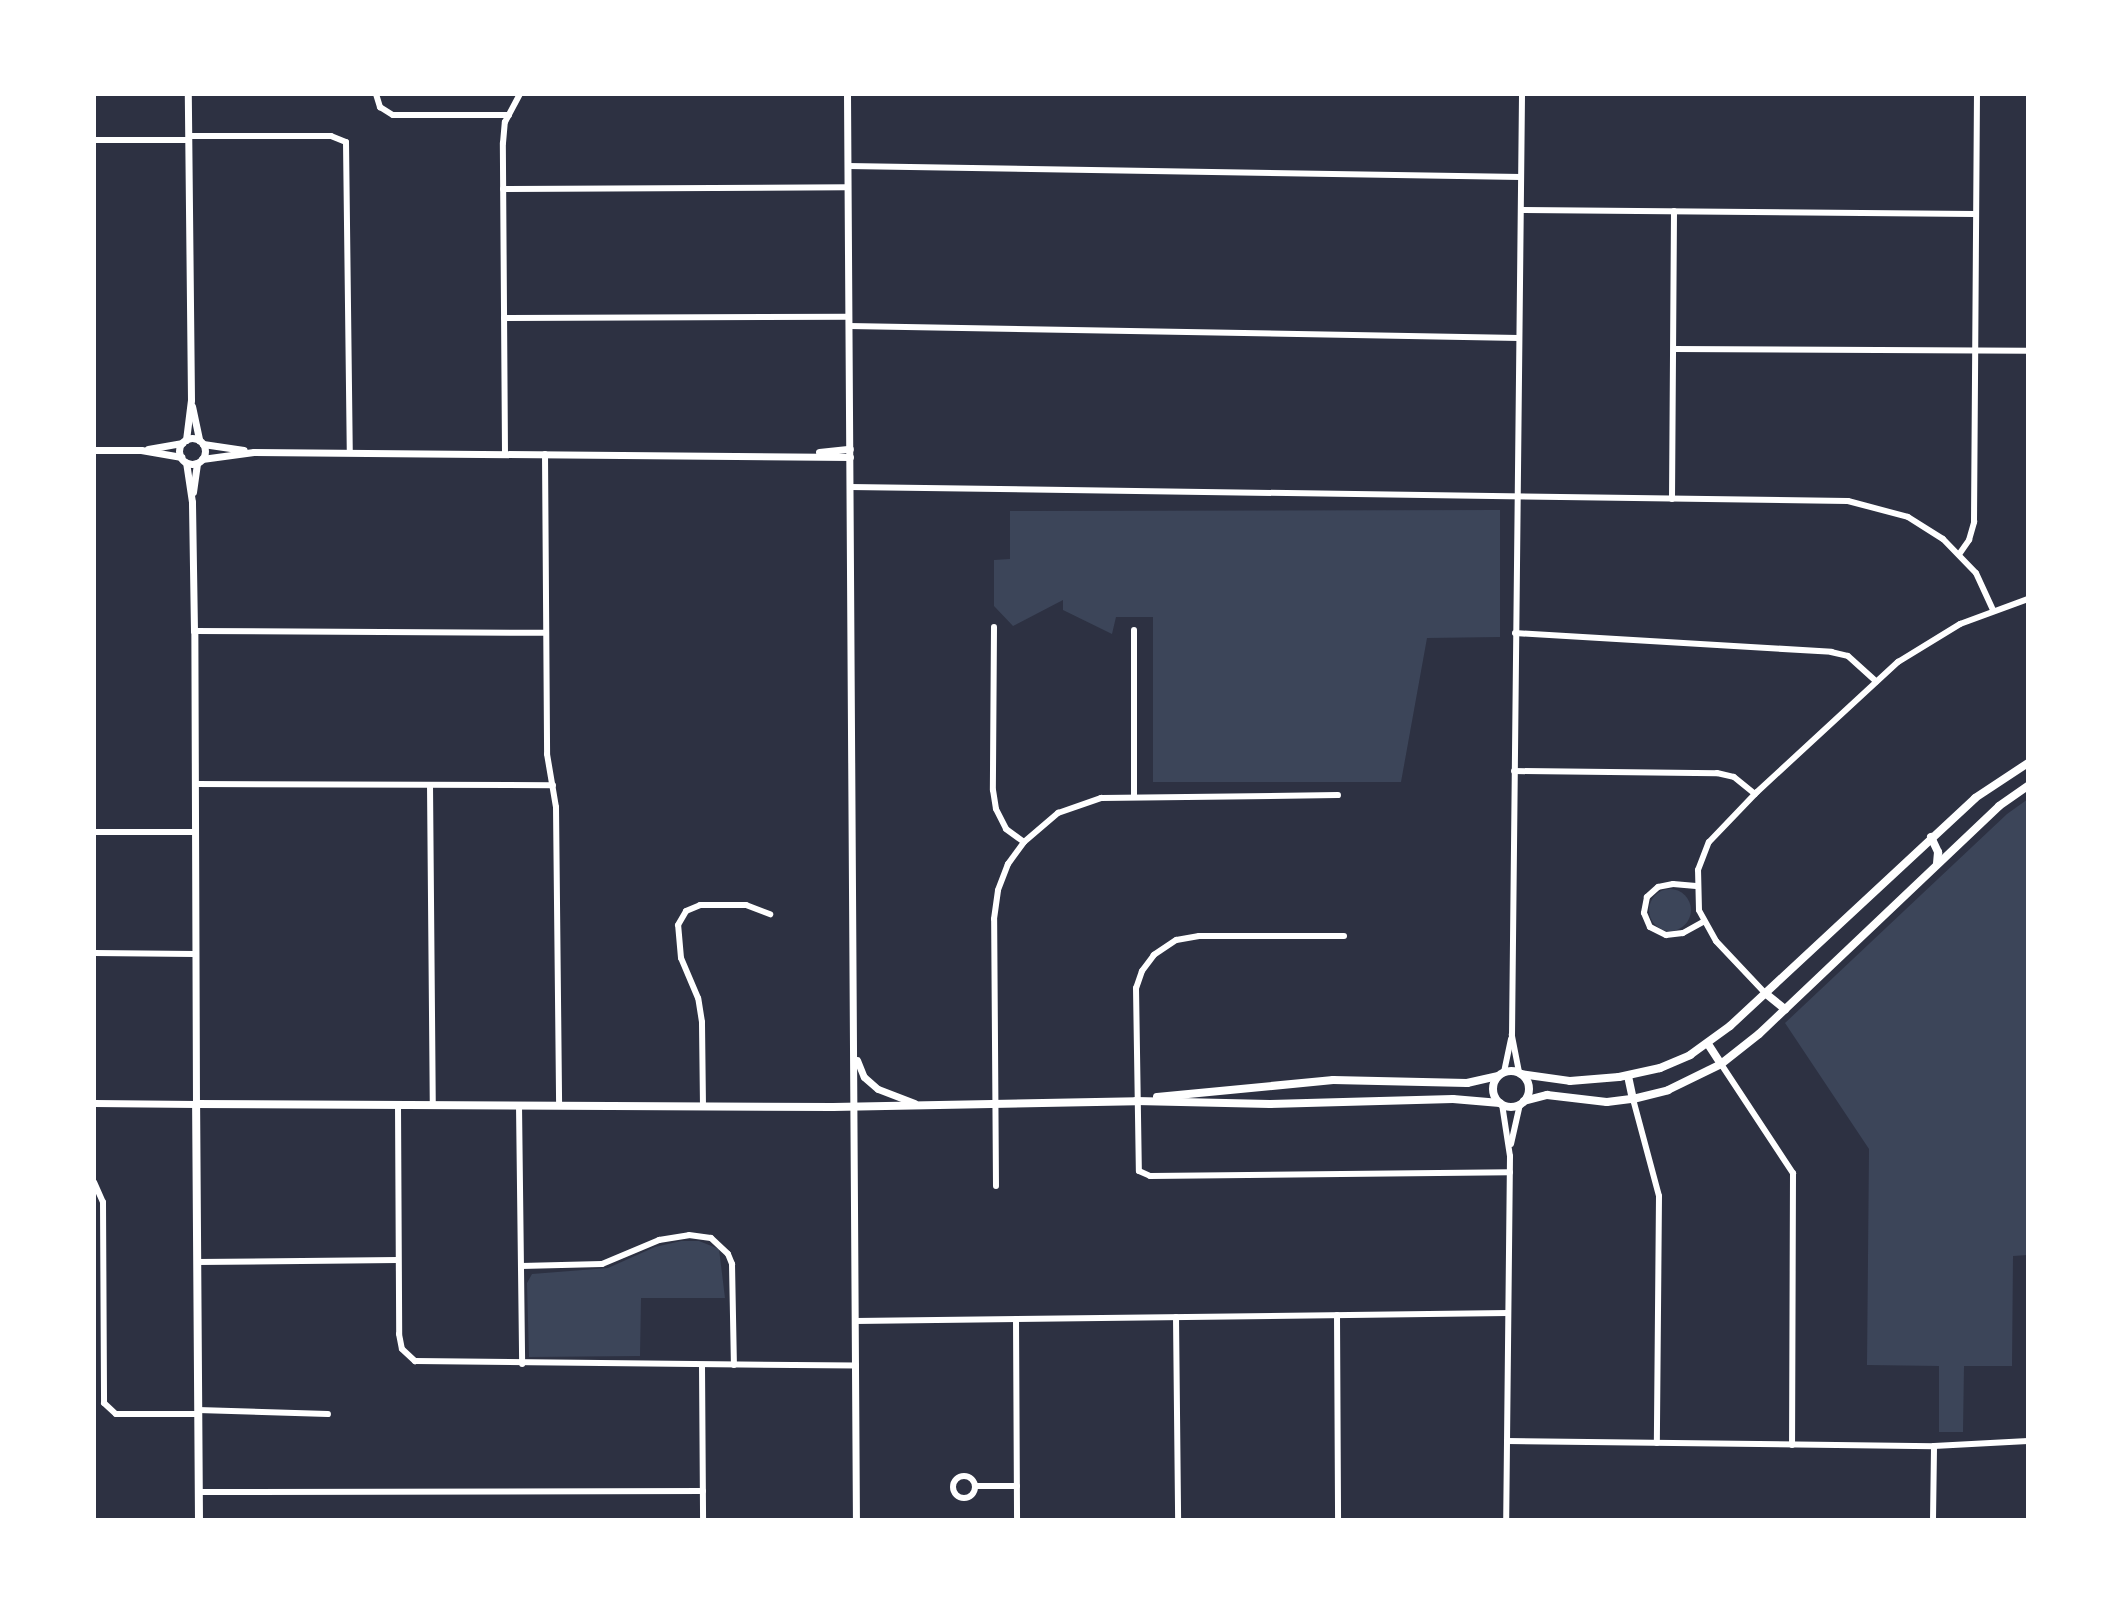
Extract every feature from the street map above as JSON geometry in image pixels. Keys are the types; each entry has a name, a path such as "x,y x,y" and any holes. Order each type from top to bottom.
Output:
{"main road":[{"path":"1136,1101 1181,1093 1333,1080 1467,1083 1501,1074 1520,1073 1570,1081 1628,1076 1674,1063 1708,1044 1931,837 1992,784 2028,763"},
{"path":"199,1520 196,1104 854,1106 1136,1101 1270,1104 1453,1099 1501,1104 1522,1103 1547,1095 1607,1102 1633,1099 1668,1090 1721,1064 1785,1009 1999,806 2028,786"},
{"path":"1931,837 1938,852 1937,864"},
{"path":"1765,993 1785,1009"},
{"path":"1708,1044 1721,1064"},
{"path":"1520,1073 1529,1090 1522,1103"},
{"path":"1501,1074 1493,1087 1501,1104"},
{"path":"1628,1076 1633,1099"}],"street":[{"path":"94,1103 196,1104 192,502 183,459 191,400 188,94"},
{"path":"376,94 380,107 393,115 509,115"},
{"path":"505,453 504,130 520,94"},
{"path":"847,94 856,1520"},
{"path":"1520,1073 1512,1035 1522,94"},
{"path":"1960,553 1969,540 1974,522 1977,94"},
{"path":"94,140 331,136 346,142 350,453"},
{"path":"848,166 1521,177"},
{"path":"503,189 848,187"},
{"path":"1521,210 1975,214"},
{"path":"1672,499 1674,211"},
{"path":"504,318 849,317"},
{"path":"849,326 1519,338"},
{"path":"1674,349 2028,351"},
{"path":"191,400 201,442 192,502"},
{"path":"94,450 141,450 201,442 254,452"},
{"path":"141,450 200,461 254,452 850,453"},
{"path":"545,454 547,754 556,807 559,1105"},
{"path":"850,487 1868,504 1908,517 1960,553 1985,588 1993,610"},
{"path":"1765,993 1703,922 1696,886 1709,842 1755,794 1876,681 1917,648 1993,610 2028,599"},
{"path":"994,627 996,809 1006,829 1024,842"},
{"path":"1134,630 1134,795"},
{"path":"194,631 546,633"},
{"path":"1515,633 1831,652 1848,656 1876,681"},
{"path":"1514,771 1717,773 1734,777 1755,794"},
{"path":"195,784 553,785"},
{"path":"430,785 433,1105"},
{"path":"996,1186 994,919 998,890 1008,864 1024,842 1046,821 1070,806 1101,798 1134,795 1338,795"},
{"path":"94,832 194,832"},
{"path":"1696,886 1658,887 1647,897 1644,913 1650,927 1666,935 1683,933 1703,922"},
{"path":"703,1106 702,1022 698,998 681,958 678,925 686,911 700,905 746,905 770,914"},
{"path":"1344,936 1199,936 1163,946 1142,971 1136,988 1136,1161 1139,1171 1146,1175 1510,1172"},
{"path":"94,953 195,954"},
{"path":"1501,1074 1512,1035"},
{"path":"855,1054 864,1077 873,1085 896,1099 918,1105"},
{"path":"1721,1064 1793,1173 1792,1445"},
{"path":"1633,1099 1659,1196 1657,1443"},
{"path":"1510,1156 1522,1103"},
{"path":"1501,1104 1510,1156 1506,1520"},
{"path":"398,1105 400,1343 410,1358 422,1363 856,1366"},
{"path":"519,1105 522,1364"},
{"path":"94,1182 103,1202 104,1403 116,1414 328,1414"},
{"path":"521,1266 602,1264 659,1240 689,1235 711,1238 728,1254 732,1264 734,1365"},
{"path":"197,1262 398,1260"},
{"path":"855,1321 1508,1313"},
{"path":"1337,1315 1338,1520"},
{"path":"1176,1317 1178,1520"},
{"path":"1016,1319 1017,1520"},
{"path":"702,1366 703,1520"},
{"path":"1507,1441 1934,1446 2028,1441"},
{"path":"1933,1520 1934,1446"},
{"path":"975,1486 1017,1486"},
{"path":"199,1492 703,1491"}],"shaded area":[{"path":"1500,510 1500,637 1427,638 1401,782 1153,782 1153,617 1116,617 1112,634 1063,610 1063,600 1013,626 994,606 994,560 1010,559 1010,511"},
{"path":"2028,799 2028,1255 2013,1256 2012,1366 1964,1366 1963,1432 1939,1432 1939,1366 1867,1365 1869,1149 1785,1023 2007,814"},
{"path":"1670,889 1685,895 1691,910 1685,925 1670,931 1655,925 1649,910 1655,895"},
{"path":"681,1241 699,1241 719,1249 725,1298 641,1298 640,1356 529,1357 527,1283 532,1274 608,1268 655,1247"}]}
